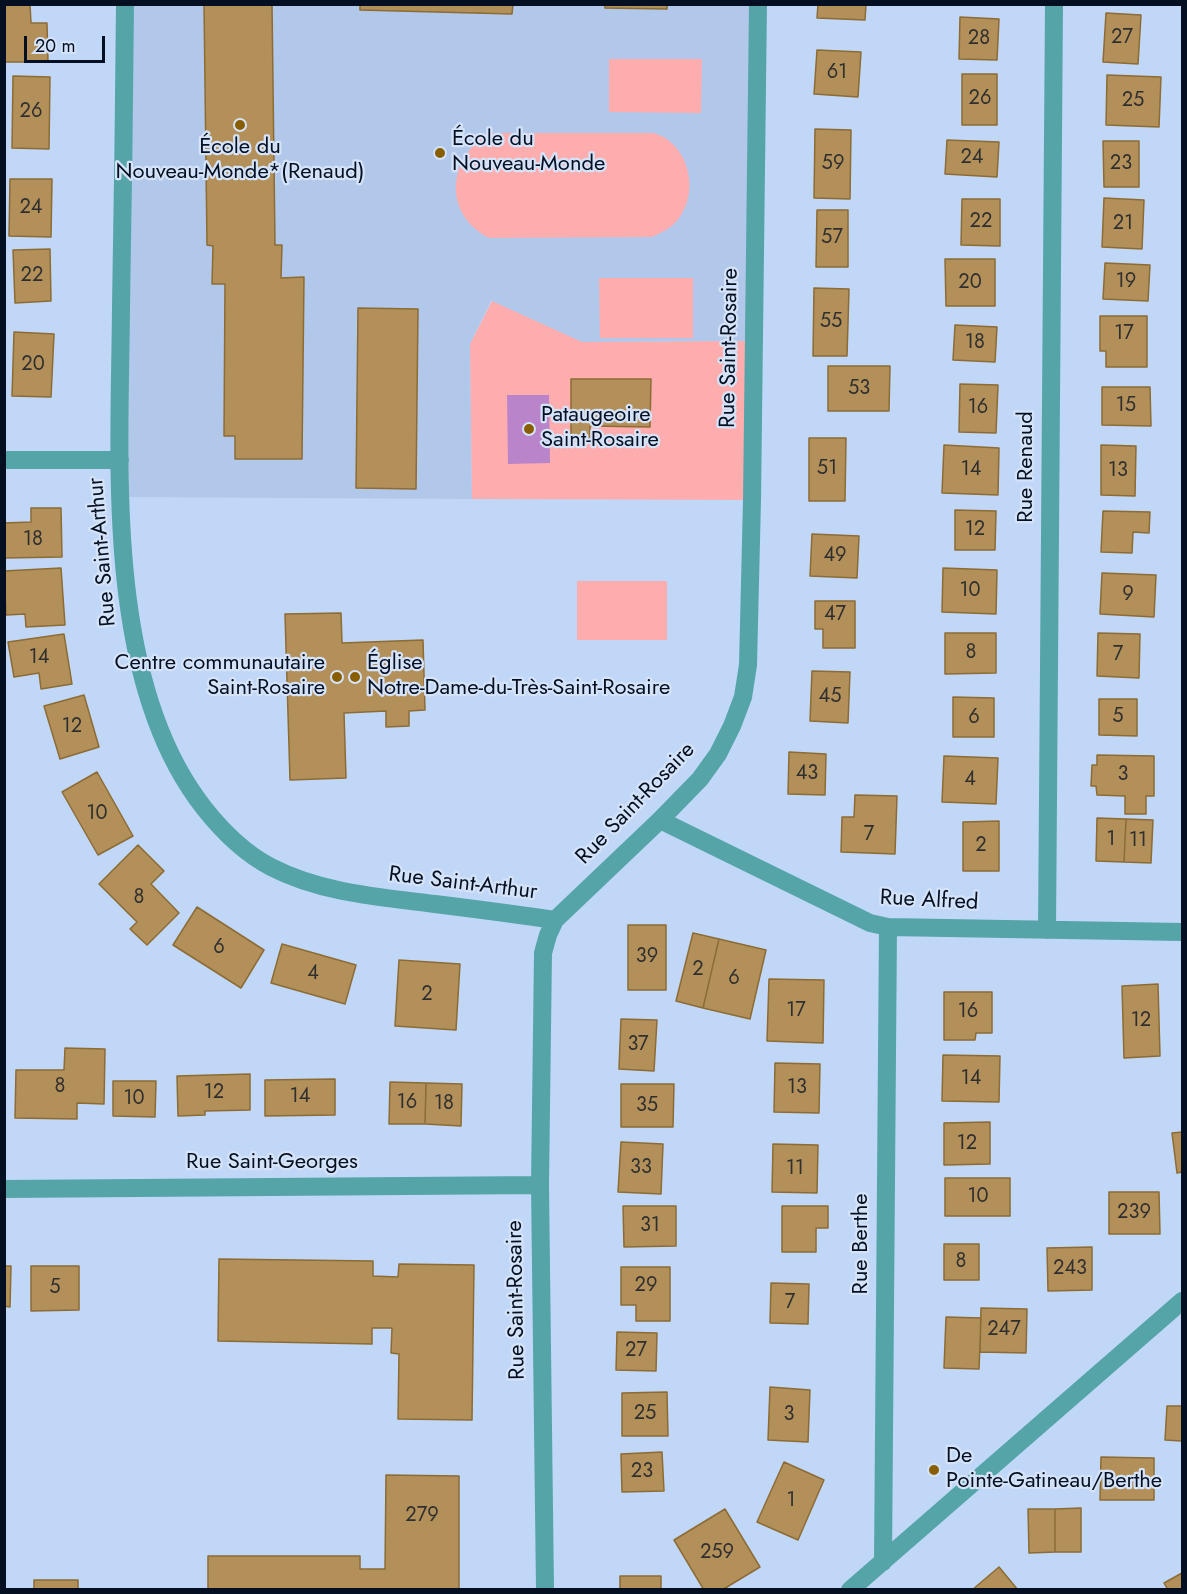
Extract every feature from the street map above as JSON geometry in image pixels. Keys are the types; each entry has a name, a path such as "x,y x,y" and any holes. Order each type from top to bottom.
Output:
{"street":[{"name":"Rue Saint-Arthur","path":"125,4 120,460 123,550 133,633 144,678 165,741 177,768 195,797 231,839 273,868 333,889 555,920"},
{"name":"Rue Saint-Rosaire","path":"545,1590 540,1185 543,953 555,920 700,779 718,754 744,697 748,665 758,4"},
{"name":"Rue Renaud","path":"1047,930 1054,4"},
{"path":"4,460 120,460"},
{"name":"Rue Alfred","path":"660,820 870,923 888,927 1182,932"},
{"name":"Rue Berthe","path":"883,1562 888,927"},
{"name":"Rue Saint-Georges","path":"4,1189 540,1185"},
{"path":"850,1590 1182,1301"}],"shaded area":[{"name":"École du Nouveau-Monde","path":"125,5 758,5 754,341 582,342 491,301 470,344 472,499 121,497"},
{"path":"609,59 702,59 701,113 609,112"},
{"path":"488,133 654,133 666,139 676,148 688,171 690,184 684,211 665,231 652,237 489,238 474,228 464,215 458,201 456,187 458,172 464,157 474,144"},
{"path":"599,278 693,278 693,338 600,338"},
{"path":"492,301 582,342 754,341 752,500 472,499 470,344"},
{"name":"Pataugeoire Saint-Rosaire","path":"507,395 549,395 550,463 508,464"},
{"path":"577,581 667,581 667,640 577,640"}],"building":[{"path":"4,4 30,4 31,23 47,23 48,62 4,62"},
{"name":"École du Nouveau-Monde*(Renaud)","path":"204,4 272,4 275,245 282,245 281,278 304,277 302,459 235,459 235,436 224,436 225,284 212,284 213,246 207,245"},
{"path":"360,4 513,4 512,14 360,10"},
{"path":"605,4 667,4 667,9 605,8"},
{"path":"818,4 866,4 865,20 817,18"},
{"path":"1106,13 1141,15 1138,64 1103,62"},
{"path":"960,17 999,19 997,60 959,59"},
{"path":"817,50 861,52 858,97 814,94"},
{"path":"962,74 997,74 997,125 962,125"},
{"path":"1107,75 1161,77 1159,127 1106,125"},
{"path":"13,76 50,77 49,149 12,148"},
{"path":"815,129 851,130 850,199 814,198"},
{"path":"947,140 999,142 997,177 945,174"},
{"path":"1103,141 1139,141 1139,187 1104,187"},
{"path":"10,179 52,179 51,237 9,236"},
{"path":"1104,198 1144,200 1142,249 1102,247"},
{"path":"962,199 1000,199 1000,246 961,245"},
{"path":"817,210 848,210 848,267 816,267"},
{"path":"50,249 51,301 15,303 13,250"},
{"path":"945,259 995,259 995,306 946,306"},
{"path":"1105,263 1150,265 1148,301 1103,299"},
{"path":"814,288 849,289 847,356 813,356"},
{"path":"358,308 418,309 416,489 356,488"},
{"path":"1100,316 1147,316 1147,367 1106,367 1106,351 1100,351"},
{"path":"955,325 997,327 995,362 953,360"},
{"path":"14,332 54,334 51,397 12,396"},
{"path":"828,366 890,366 889,411 828,411"},
{"path":"571,379 651,379 650,427 590,426 590,442 571,441"},
{"path":"960,384 998,385 996,433 959,432"},
{"path":"1102,387 1150,387 1151,426 1102,425"},
{"path":"809,438 846,438 845,501 809,501"},
{"path":"944,445 999,448 998,495 942,493"},
{"path":"1101,445 1136,446 1135,496 1101,495"},
{"path":"31,508 61,508 62,557 4,558 4,523 31,522"},
{"path":"955,510 996,511 995,550 955,550"},
{"path":"1103,511 1150,512 1149,533 1133,532 1132,553 1101,552"},
{"path":"812,534 859,536 857,578 810,576"},
{"path":"61,568 65,625 26,627 25,614 6,615 4,571"},
{"path":"943,568 997,570 996,614 942,612"},
{"path":"1102,573 1156,575 1154,617 1100,614"},
{"path":"815,601 855,601 855,648 823,648 823,629 815,629"},
{"name":"Église Notre-Dame-du-Très-Saint-Rosaire","path":"341,613 342,643 423,640 425,710 409,711 409,726 386,727 386,711 344,713 346,778 290,780 285,614"},
{"path":"945,633 996,633 996,673 945,674"},
{"path":"1098,633 1140,634 1139,678 1097,676"},
{"path":"64,634 72,684 41,689 39,673 14,677 8,642"},
{"path":"812,671 850,672 848,723 810,721"},
{"path":"84,695 99,747 60,759 44,706"},
{"path":"953,697 994,698 994,737 953,737"},
{"path":"1099,699 1137,699 1137,736 1099,735"},
{"path":"789,752 826,754 825,795 788,794"},
{"path":"1097,755 1154,756 1154,796 1146,796 1146,814 1125,814 1125,796 1097,795 1096,786 1091,786 1092,765 1097,765"},
{"path":"944,756 998,758 996,804 942,802"},
{"path":"97,772 133,836 98,855 62,792"},
{"path":"855,795 897,796 895,854 841,852 842,817 854,817"},
{"path":"1097,818 1126,819 1124,862 1096,861"},
{"path":"1126,819 1153,820 1151,863 1124,862"},
{"path":"999,821 999,871 963,871 963,822"},
{"path":"138,845 164,871 151,884 179,913 147,945 130,929 137,922 99,884"},
{"path":"197,907 264,950 241,988 173,945"},
{"path":"628,925 666,925 666,990 628,990"},
{"path":"693,933 719,939 703,1008 676,1001"},
{"path":"719,939 766,950 750,1019 703,1008"},
{"path":"282,944 356,965 345,1004 271,983"},
{"path":"399,960 460,964 456,1030 395,1026"},
{"path":"769,979 824,980 823,1043 767,1041"},
{"path":"1158,984 1160,1056 1124,1058 1122,986"},
{"path":"944,992 992,992 992,1033 976,1033 975,1040 944,1040"},
{"path":"621,1019 657,1020 654,1071 619,1069"},
{"path":"65,1048 105,1049 104,1104 77,1103 77,1119 15,1118 16,1070 64,1070"},
{"path":"943,1055 1000,1056 999,1102 942,1101"},
{"path":"775,1063 820,1064 819,1113 774,1112"},
{"path":"250,1074 250,1110 205,1111 205,1115 178,1116 177,1076"},
{"path":"335,1079 335,1115 265,1116 265,1080"},
{"path":"113,1081 156,1081 155,1117 113,1116"},
{"path":"390,1082 426,1083 425,1124 389,1124"},
{"path":"426,1083 462,1084 461,1126 425,1124"},
{"path":"621,1084 674,1084 673,1127 621,1127"},
{"path":"990,1122 990,1164 944,1165 944,1123"},
{"path":"1182,1132 1182,1172 1177,1173 1172,1133"},
{"path":"621,1142 663,1144 661,1194 618,1192"},
{"path":"773,1144 818,1145 817,1193 772,1192"},
{"path":"945,1178 1010,1178 1010,1216 945,1216"},
{"path":"1109,1192 1159,1192 1160,1234 1109,1234"},
{"path":"623,1206 676,1206 676,1246 624,1247"},
{"path":"782,1206 828,1206 828,1228 816,1228 816,1252 782,1252"},
{"path":"944,1244 979,1244 979,1280 944,1280"},
{"path":"1092,1247 1092,1290 1048,1291 1047,1248"},
{"path":"219,1259 373,1261 373,1276 398,1277 399,1264 474,1265 472,1420 398,1419 399,1354 391,1353 392,1328 372,1328 372,1344 218,1341"},
{"path":"4,1266 11,1266 10,1307 4,1306"},
{"path":"31,1266 79,1266 79,1310 31,1311"},
{"path":"621,1267 670,1267 670,1321 636,1321 636,1305 621,1305"},
{"path":"771,1283 809,1284 808,1324 770,1323"},
{"path":"981,1308 1027,1309 1026,1353 980,1352"},
{"path":"946,1317 981,1318 979,1369 944,1368"},
{"path":"617,1332 657,1333 656,1371 616,1370"},
{"path":"770,1387 810,1390 808,1442 768,1440"},
{"path":"667,1392 668,1436 622,1436 622,1393"},
{"path":"1167,1406 1182,1406 1182,1441 1165,1440"},
{"path":"662,1452 664,1491 622,1492 621,1454"},
{"path":"1101,1457 1154,1458 1154,1500 1100,1500"},
{"path":"784,1462 824,1480 798,1540 757,1522"},
{"path":"386,1475 459,1476 459,1590 208,1590 208,1556 360,1556 360,1569 385,1569"},
{"path":"1081,1508 1081,1552 1055,1552 1055,1509"},
{"path":"725,1509 760,1567 722,1590 704,1590 674,1540"},
{"path":"1028,1509 1055,1509 1055,1552 1029,1553"},
{"path":"999,1567 1018,1590 972,1590"},
{"path":"1182,1573 1182,1590 1168,1590 1164,1583"},
{"path":"620,1576 661,1576 661,1590 620,1590"},
{"path":"34,1580 78,1580 78,1590 34,1590"}],"place":[{"name":"École du Nouveau-Monde*(Renaud)","path":"240,125"},
{"name":"École du Nouveau-Monde","path":"440,153"},
{"name":"Pataugeoire Saint-Rosaire","path":"529,429"},
{"name":"Centre communautaire Saint-Rosaire","path":"337,677"},
{"name":"Église Notre-Dame-du-Très-Saint-Rosaire","path":"355,677"},
{"name":"De Pointe-Gatineau/Berthe","path":"934,1470"}]}
